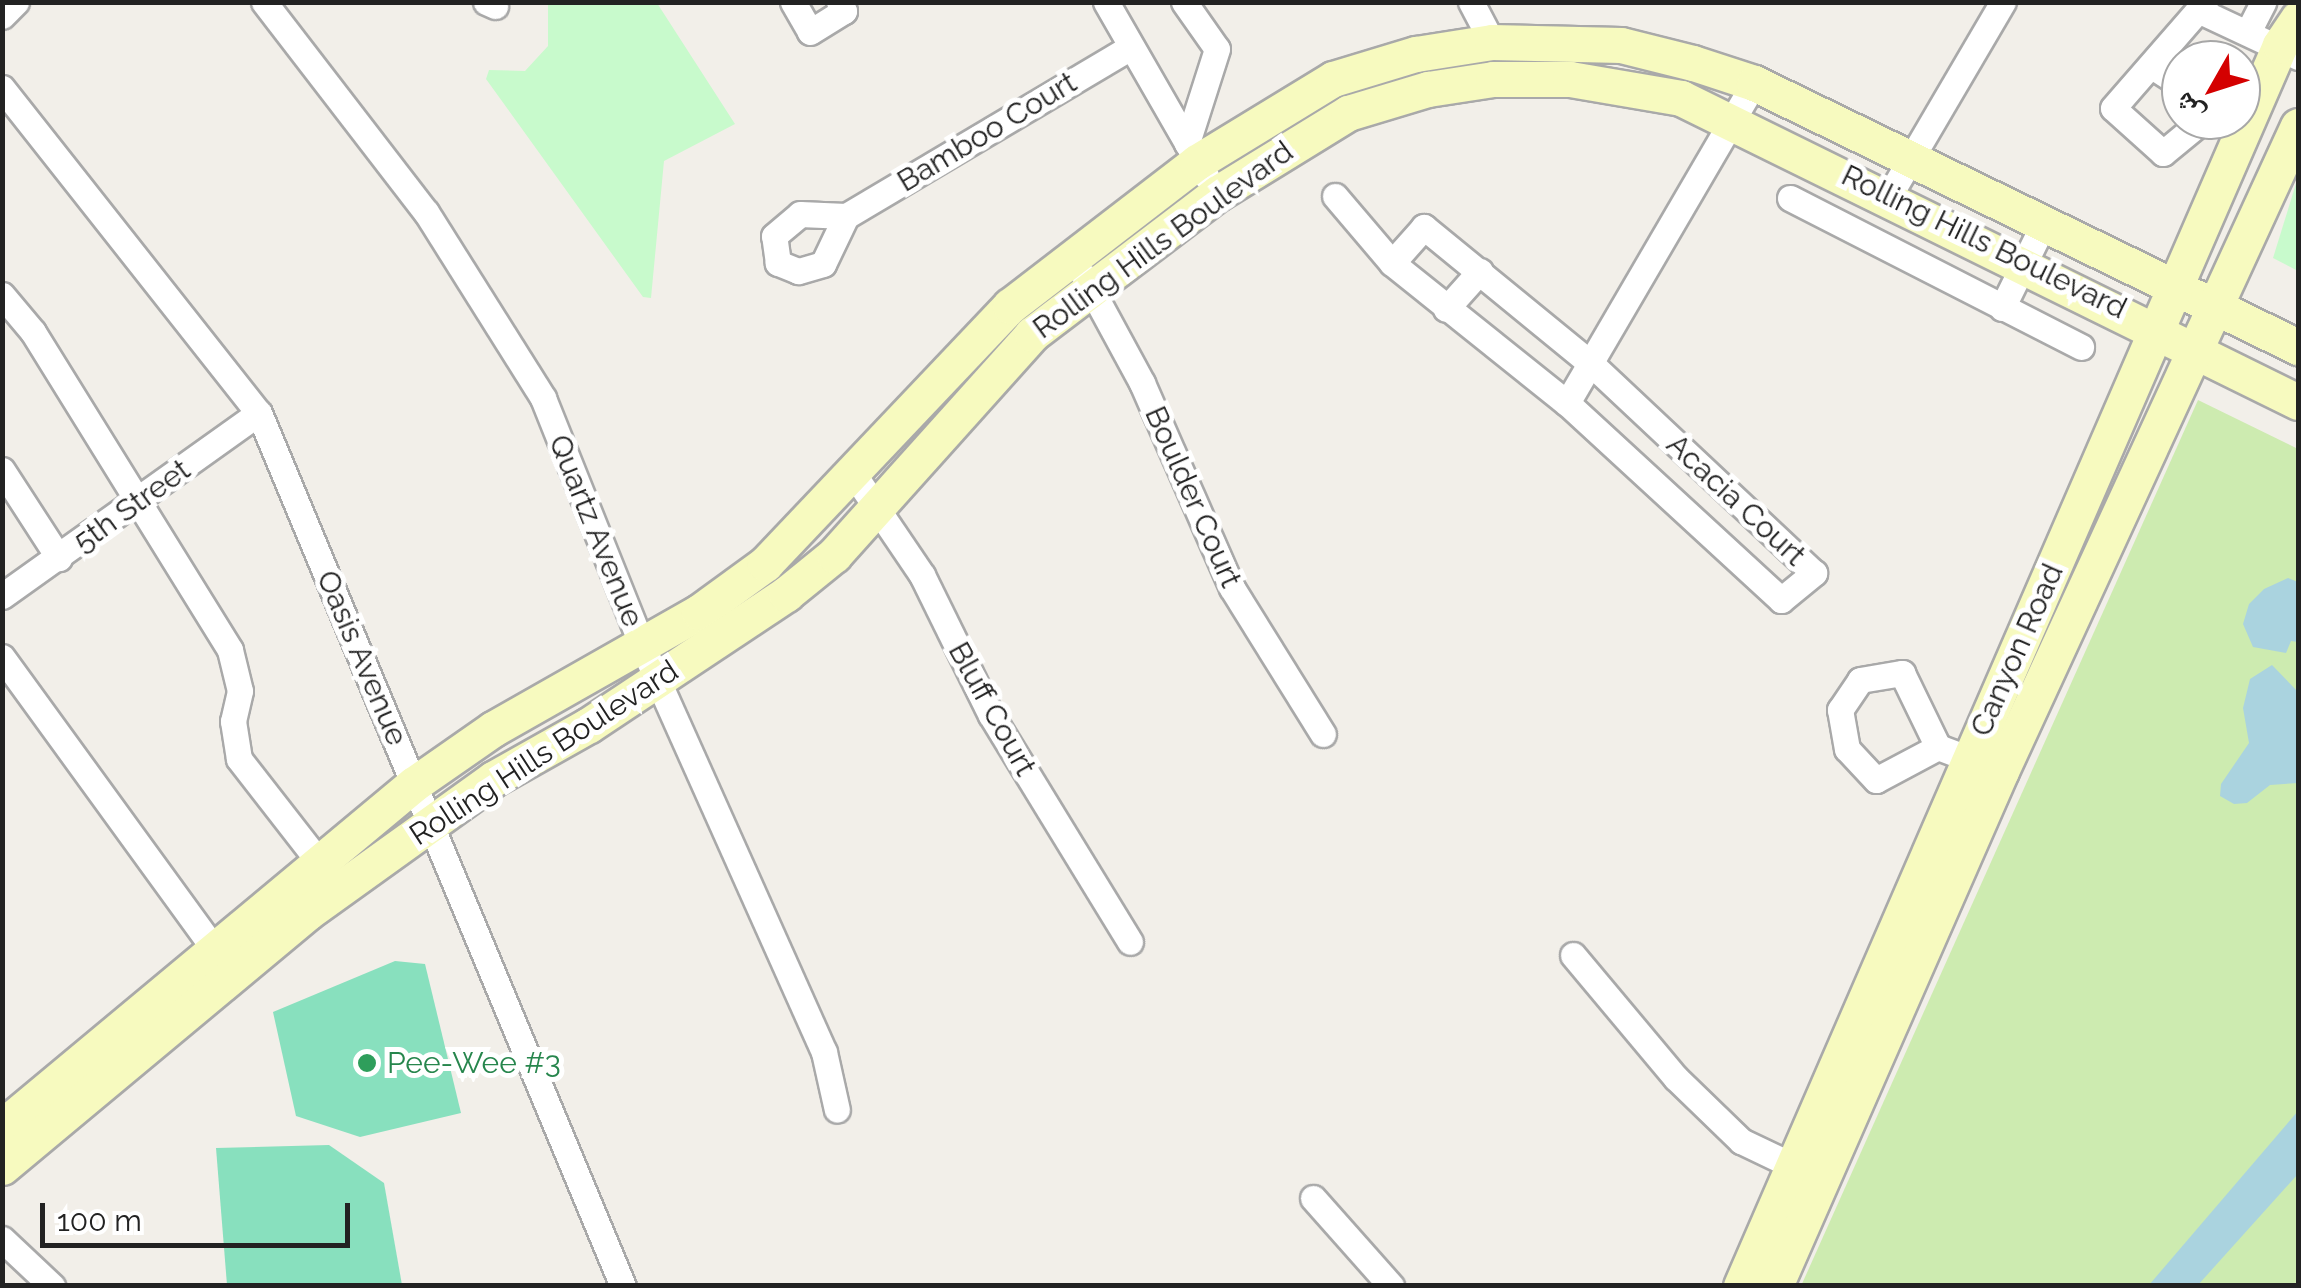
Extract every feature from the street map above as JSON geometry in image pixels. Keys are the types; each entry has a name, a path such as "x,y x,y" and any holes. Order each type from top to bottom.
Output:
{"main road":[{"name":"Canyon Road","path":"2261,79 2281,38"},
{"name":"Rolling Hills Boulevard","path":"2,1127 414,784 493,729 641,643 765,564 855,476 971,346 1192,152 1333,79 1416,54 1492,42 1621,45 1754,83 2042,227 2298,347"},
{"name":"Rolling Hills Boulevard","path":"2,1166 292,924 430,823 786,594 877,506 1032,334 1218,193 1348,113 1428,89 1494,78 1621,85 1681,98 1733,119 2160,329 2298,402"},
{"name":"Canyon Road","path":"1969,759 2195,350 2298,126"},
{"name":"Canyon Road","path":"1775,1286 1807,1173 1969,759 2160,329 2233,140"},
{"name":"Canyon Road","path":"1741,1286 1807,1173"}],"street":[{"path":"2,16 16,2"},
{"name":"Quartz Avenue","path":"264,2 426,212 543,398 641,643 824,1052 837,1110"},
{"path":"793,2 810,32 844,11 839,2"},
{"path":"1106,2 1129,48 1218,193"},
{"path":"1184,2 1217,49 1192,152"},
{"path":"1471,2 1492,42"},
{"path":"1889,196 2003,2"},
{"path":"2263,2 2281,38"},
{"path":"2179,140 2163,154 2113,108 2155,68 2204,7 2281,38"},
{"name":"Bamboo Court","path":"846,216 1129,48"},
{"path":"2155,68 2161,72"},
{"path":"1567,403 1754,83"},
{"name":"Oasis Avenue","path":"2,88 259,413 623,1286"},
{"name":"Acacia Court","path":"1335,196 1392,263 1567,403 1781,600 1814,573 1590,362 1424,227 1392,263"},
{"path":"1790,198 2081,347"},
{"path":"2002,308 2042,227"},
{"name":"Boulder Court","path":"1069,256 1092,285 1232,588 1323,734"},
{"path":"1446,308 1480,271"},
{"path":"2,295 33,332 136,504 230,650 240,691 232,721 240,759 320,863"},
{"name":"5th Street","path":"2,596 259,413"},
{"path":"2,470 60,558"},
{"name":"Bluff Court","path":"855,476 922,575 991,715 1130,942"},
{"path":"2,657 215,950"},
{"path":"1573,955 1676,1078 1728,1129 1807,1173"},
{"path":"1314,1198 1391,1286"},
{"path":"2,1239 52,1286"}],"green space":[{"path":"548,3 657,3 735,124 664,161 651,298 643,297 486,79 489,70 525,71 548,46"},
{"path":"2298,177 2298,271 2273,258"},
{"path":"2198,400 2298,449 2298,1285 1801,1286"},
{"name":"Pee-Wee #3","path":"395,961 425,964 461,1113 360,1137 296,1116 273,1012"},
{"path":"329,1145 384,1183 402,1285 227,1285 216,1148"}],"water":[{"path":"2288,578 2298,582 2298,642 2291,641 2286,653 2253,647 2243,624 2249,604 2264,589"},
{"path":"2272,665 2298,692 2298,783 2270,785 2247,803 2234,804 2220,796 2221,784 2249,743 2243,708 2250,679"},
{"path":"2298,1111 2298,1174 2198,1285 2149,1285"}],"place":[{"name":"Pee-Wee #3","path":"367,1063"}]}
